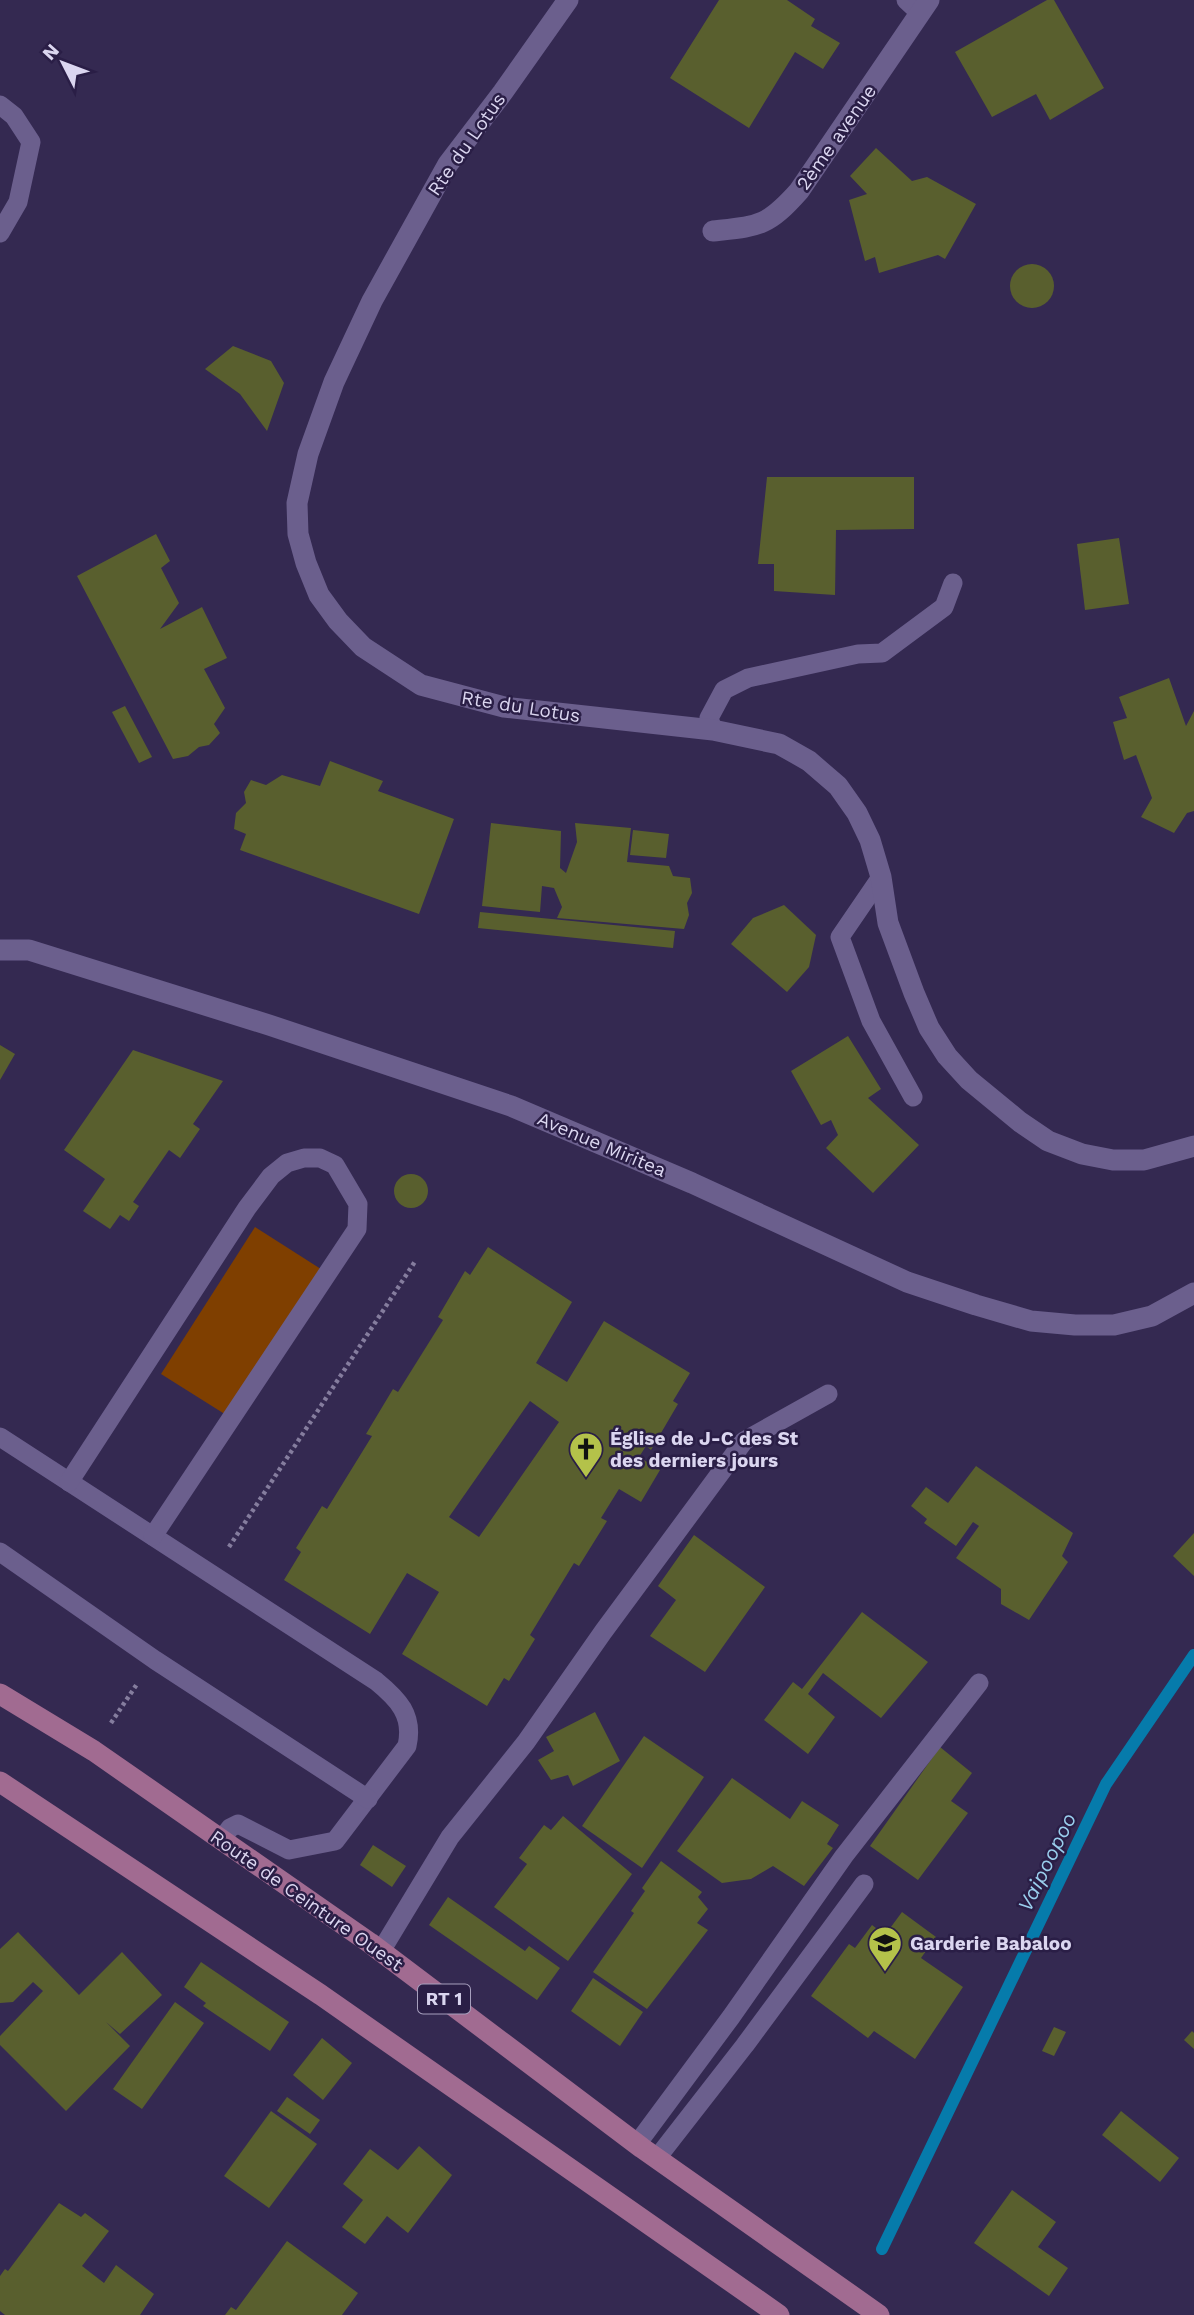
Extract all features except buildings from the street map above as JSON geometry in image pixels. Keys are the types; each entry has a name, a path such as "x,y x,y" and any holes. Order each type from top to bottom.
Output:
{"main road":[{"name":"Rte du Lotus","path":"568,0 448,164 372,301 334,382 307,454 297,503 298,534 306,564 319,595 338,621 363,647 421,685 504,707 713,730 779,744 809,761 838,786 857,813 870,840 881,877 888,923 929,1028 947,1056 969,1080 1048,1141 1082,1154 1113,1160 1143,1160 1194,1146"},
{"name":"2ème avenue","path":"713,231 756,226 779,213 799,191 918,4"},
{"name":"Avenue Miritea","path":"0,950 29,950 269,1025 511,1106 692,1183 907,1282 975,1305 1031,1321 1114,1325 1152,1316 1194,1293"},
{"name":"Route de Ceinture Ouest","path":"0,1694 94,1751 381,1951 637,2144 879,2315"},
{"path":"0,1782 321,1995 779,2315"}],"lane":[{"path":"0,105 14,116 31,142 18,202 0,233"},
{"path":"713,730 709,719 724,690 748,678 858,654 882,653 944,607 953,583"},
{"path":"881,877 840,937 871,1021 913,1097"},
{"path":"69,1482 247,1208 271,1176 287,1163 304,1158 320,1158 335,1165 358,1204 357,1229 153,1536"},
{"path":"381,1951 450,1838 526,1742 603,1632 744,1441 828,1394"},
{"path":"0,1437 376,1681 398,1699 408,1718 410,1732 407,1746 335,1841 289,1850 239,1824 230,1828 222,1839"},
{"path":"0,1552 155,1660 368,1799"},
{"path":"637,2144 731,2017 844,1856 979,1683"},
{"path":"657,2158 864,1884"}],"path":[{"path":"211,1574 416,1260"},
{"path":"94,1751 155,1660"}],"shaded area":[{"path":"255,1227 324,1271 231,1418 161,1374"}],"waterway":[{"name":"Vaipoopoo","path":"882,2249 1106,1784 1194,1655"}],"place":[{"name":"Église de J-C des St des derniers jours","path":"586,1479"},
{"name":"Garderie Babaloo","path":"885,1973"}]}
